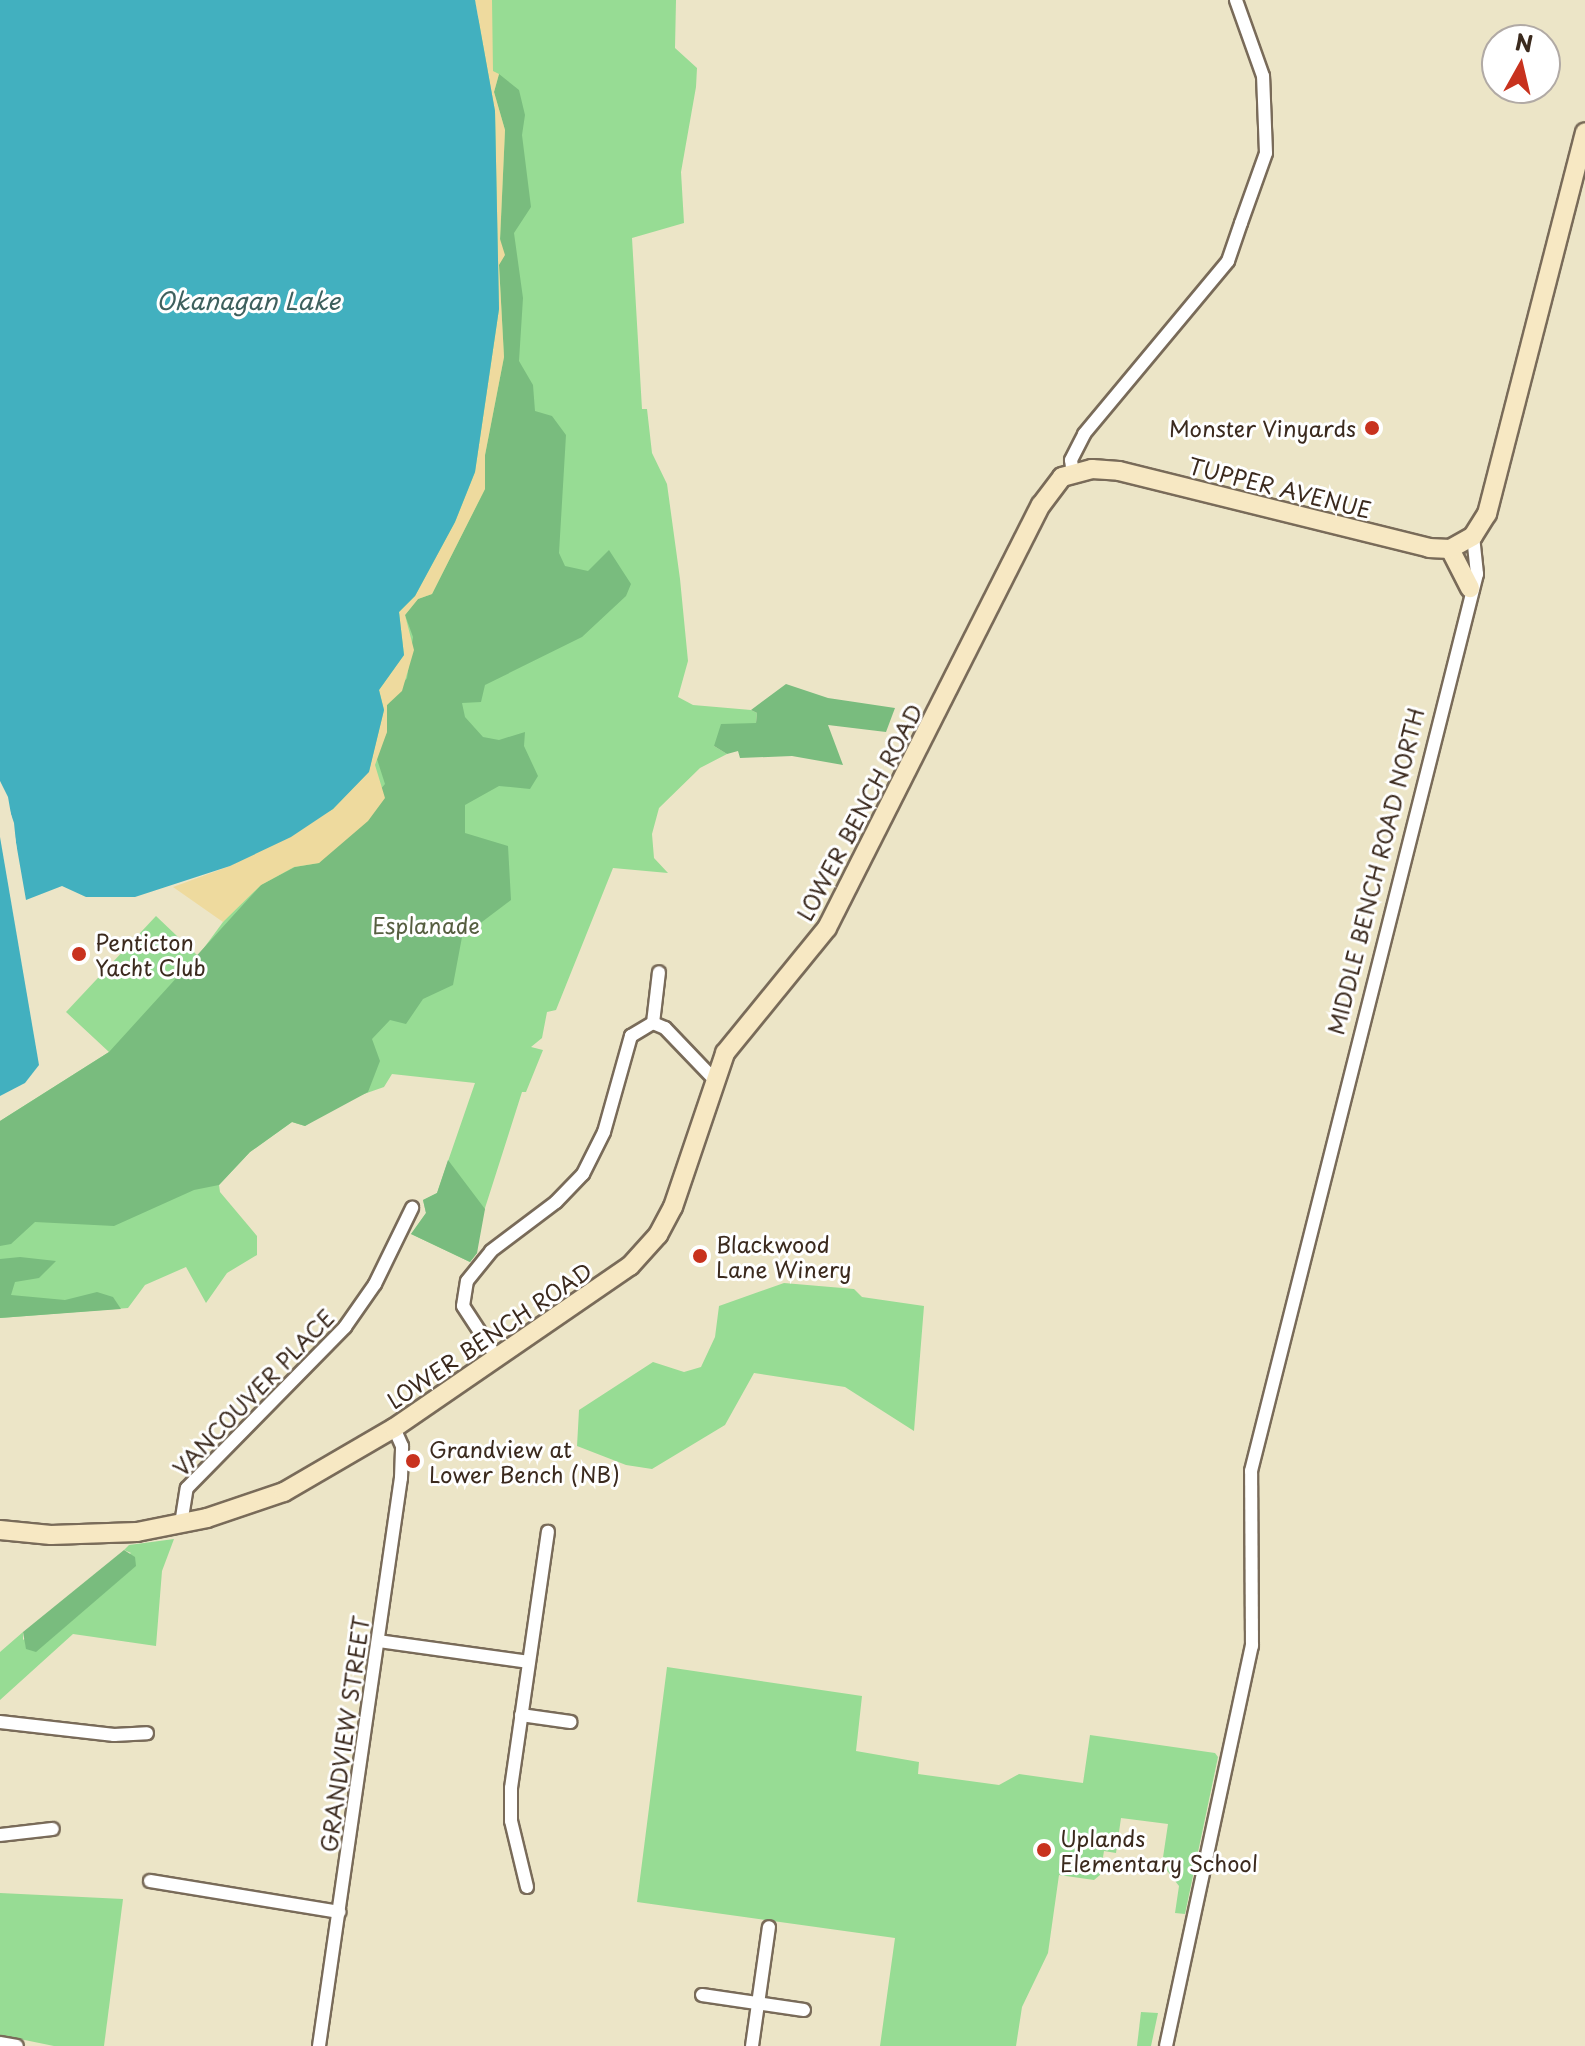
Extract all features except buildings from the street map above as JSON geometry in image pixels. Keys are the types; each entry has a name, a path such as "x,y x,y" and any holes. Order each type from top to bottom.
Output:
{"street":[{"path":"1073,473 1071,460 1084,434 1228,261 1266,153 1263,76 1236,0"},
{"path":"1470,588 1450,549 1473,536 1487,514 1585,132"},
{"name":"TUPPER AVENUE","path":"1073,473 1119,471 1429,548 1450,549"},
{"name":"LOWER BENCH ROAD","path":"0,1530 106,1535 181,1524 297,1486 394,1428 610,1282 658,1235 673,1207 713,1078 732,1042 827,928 1041,505 1053,485 1073,473"},
{"name":"MIDDLE BENCH ROAD NORTH","path":"1166,2046 1253,1630 1251,1471 1470,588 1477,574 1473,536"},
{"path":"653,1023 659,972"},
{"path":"497,1358 463,1306 467,1281 491,1251 556,1202 583,1174 604,1132 624,1046 643,1026 653,1023 665,1028 713,1078"},
{"name":"VANCOUVER PLACE","path":"181,1524 187,1488 345,1327 375,1284 412,1208"},
{"name":"GRANDVIEW STREET","path":"319,2046 401,1478 402,1446 394,1428"},
{"path":"527,1887 510,1804 548,1532"},
{"path":"378,1641 529,1662"},
{"path":"521,1715 571,1722"},
{"path":"0,1722 114,1735 147,1733"},
{"path":"0,1835 53,1829"},
{"path":"150,1881 339,1912"},
{"path":"752,2046 769,1927"},
{"path":"702,1995 804,2010"},
{"path":"0,2043 17,2046"}],"green space":[{"name":"Esplanade","path":"475,0 676,0 675,48 697,68 696,87 681,172 684,223 632,238 642,409 647,409 652,453 667,484 680,579 688,661 678,697 693,705 751,710 757,713 756,723 714,746 727,754 700,768 659,808 652,834 654,858 668,873 613,868 556,1010 547,1012 542,1038 531,1047 543,1050 526,1092 522,1092 478,1230 477,1253 470,1262 411,1234 426,1213 423,1200 437,1193 475,1083 392,1074 384,1087 341,1102 305,1126 292,1122 250,1152 219,1185 220,1192 257,1236 257,1255 227,1273 206,1303 186,1267 145,1285 128,1308 0,1318 0,1121 109,1052 66,1012 156,916 198,956 223,922 479,17"},
{"path":"499,74 519,90 525,115 522,135 531,207 514,233 523,298 519,361 533,385 535,411 552,416 566,435 559,553 565,566 588,571 609,550 631,584 626,596 582,637 485,685 481,702 462,703 465,717 483,737 499,740 525,732 524,746 538,776 530,789 499,786 465,805 465,833 508,846 511,900 462,937 453,985 423,999 406,1024 390,1020 372,1039 380,1061 368,1092 305,1126 292,1122 250,1152 219,1185 194,1190 114,1226 35,1222 11,1244 0,1246 0,1121 109,1052 261,885 295,867 319,863 385,784 376,756 387,732 387,705 407,678 413,637 405,615 418,599 432,594 485,489 485,455 504,357 499,265 505,130 494,92"},
{"path":"786,684 828,698 895,708 886,732 828,725 843,765 792,756 740,758 738,751 727,754 714,746 721,724 756,723 757,713 751,710"},
{"path":"448,1160 485,1209 477,1253 470,1262 411,1234 426,1213 423,1200 437,1193"},
{"path":"20,1257 56,1261 39,1278 15,1282 11,1295 65,1300 97,1292 113,1297 121,1309 0,1318 0,1259"},
{"path":"784,1283 854,1289 862,1297 924,1306 914,1431 845,1387 754,1373 725,1425 652,1469 626,1465 577,1446 579,1410 653,1362 684,1372 701,1367 715,1337 719,1306"},
{"path":"174,1539 162,1571 156,1646 73,1634 0,1700 0,1652 23,1632 23,1640 131,1553 124,1550 129,1545"},
{"path":"124,1550 135,1557 136,1566 36,1652 26,1649 23,1632"},
{"path":"667,1667 862,1696 856,1751 919,1762 918,1774 999,1785 1019,1774 1083,1783 1090,1735 1215,1753 1218,1757 1185,1914 1175,1913 1179,1886 1162,1864 1168,1824 1121,1818 1116,1853 1104,1851 1100,1875 1094,1880 1059,1875 1048,1953 1022,2007 1016,2046 880,2046 895,1938 637,1902"},
{"path":"0,1893 123,1899 104,2046 54,2046 0,2035"},
{"path":"1141,2012 1158,2013 1151,2046 1137,2046"}],"sand":[{"path":"475,0 492,0 493,71 499,74 494,92 505,130 500,239 505,255 499,265 504,357 485,455 485,489 432,594 418,599 405,615 414,650 402,691 387,705 387,732 375,765 385,798 368,821 319,863 294,867 261,885 223,922 173,887 230,866 333,809 369,771 384,710 379,690 404,655 399,612 415,596 455,522 475,472 499,309 495,111"}],"water":[{"name":"Okanagan Lake","path":"0,0 475,0 495,111 499,309 475,472 455,522 415,596 399,612 404,655 379,690 384,710 369,772 333,809 291,837 230,866 135,897 86,897 62,886 26,900 8,797 0,781"},
{"path":"0,837 39,1065 25,1083 0,1096"}],"pier":[{"path":"0,781 14,823 22,901 10,824"}],"place":[{"name":"Monster Vinyards","path":"1372,428"},
{"name":"Penticton Yacht Club","path":"79,954"},
{"name":"Blackwood Lane Winery","path":"700,1256"},
{"name":"Grandview at Lower Bench (NB)","path":"413,1461"},
{"name":"Uplands Elementary School","path":"1044,1850"}]}
